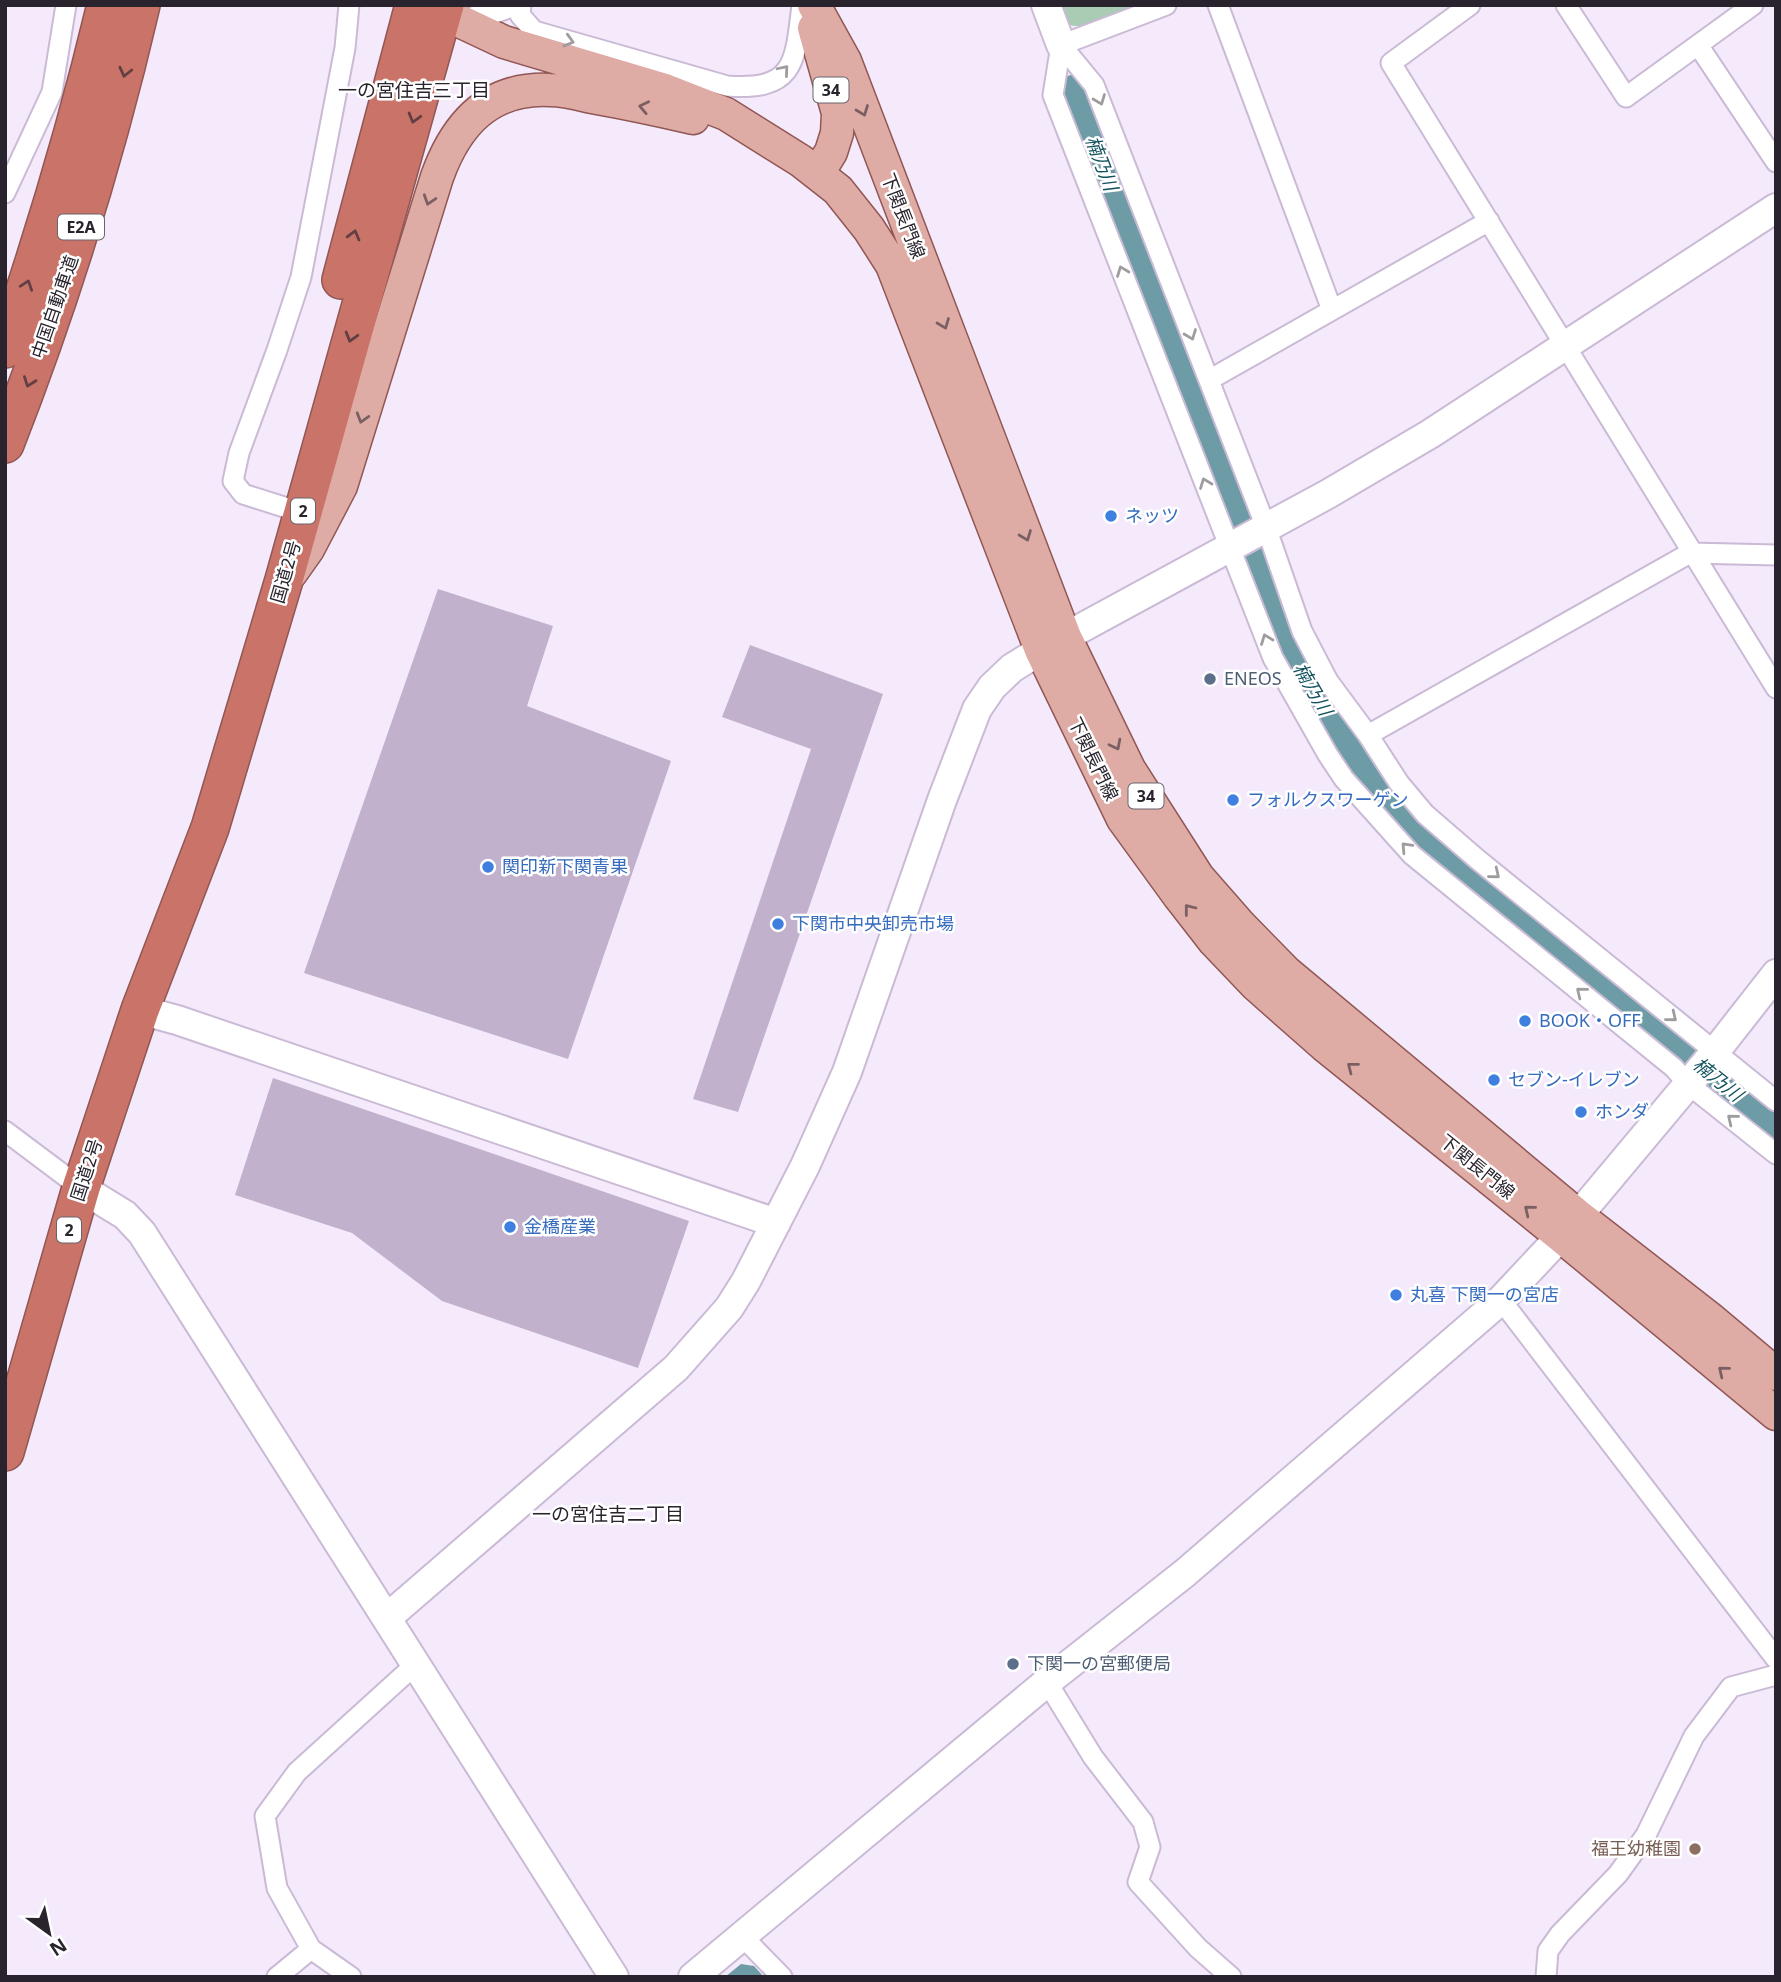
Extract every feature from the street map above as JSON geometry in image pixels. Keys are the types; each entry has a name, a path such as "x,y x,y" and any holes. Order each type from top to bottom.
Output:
{"highway":[{"name":"中国自動車道","path":"5,349 46,230 106,5"},
{"name":"中国自動車道","path":"5,444 75,250 120,96 141,5"},
{"name":"国道2号","path":"140,1010 210,828 284,580 291,509 414,5"},
{"name":"国道2号","path":"5,1452 81,1188 140,1010 291,509 449,12"}],"main road":[{"name":"下関長門線","path":"811,5 838,113 837,132 831,152 810,167 854,207 892,265 1053,643 1123,819 1214,941 1256,985 1324,1045 1569,1225 1708,1317 1776,1374"},
{"name":"下関長門線","path":"811,5 845,61 1053,643"},
{"path":"449,12 504,42 702,103 726,114 810,167"},
{"path":"284,580 308,549 341,486 445,153 456,135 482,108 512,93 550,90 563,92 705,121 810,167"},
{"name":"下関長門線","path":"1569,1225 1776,1414"}],"street":[{"path":"5,193 52,92 66,5"},
{"path":"291,509 243,494 233,481 239,453 301,277 345,48 349,5"},
{"path":"449,12 484,15 506,10 513,5"},
{"path":"521,5 520,15 534,31 727,86 752,88 764,86 781,76 796,55 802,5"},
{"path":"1046,5 1061,45 1094,85 1209,380 1301,631 1328,681 1399,783 1425,814 1712,1055 1776,1101"},
{"path":"1061,45 1166,5"},
{"path":"1218,5 1332,310"},
{"path":"1470,5 1391,63 1690,553 1776,688"},
{"path":"1566,5 1626,97 1753,5"},
{"path":"1061,45 1054,95 1232,545 1273,658 1344,779 1412,855 1776,1154"},
{"path":"1698,45 1776,162"},
{"path":"388,1617 676,1368 729,1308 805,1166 847,1072 942,800 977,709 992,687 1012,668 1053,643 1328,494 1430,434 1776,208"},
{"path":"1209,380 1489,221"},
{"path":"1368,735 1690,553 1776,555"},
{"path":"693,1977 1047,1682 1185,1573 1501,1300 1569,1225 1690,1082 1776,974"},
{"path":"140,1010 776,1223"},
{"path":"5,1131 81,1188 125,1215 142,1233 614,1977"},
{"path":"1501,1300 1776,1659"},
{"path":"351,1977 311,1949 276,1888 265,1816 297,1772 416,1664"},
{"path":"1546,1977 1548,1951 1560,1934 1618,1874 1646,1835 1694,1736 1716,1707 1731,1688 1776,1675"},
{"path":"1047,1682 1093,1757 1143,1822 1150,1847 1138,1882 1198,1948 1231,1977"},
{"path":"742,1936 782,1977"},
{"path":"277,1977 311,1949"}],"green space":[{"path":"1060,5 1141,5 1103,21 1074,26 1066,23"}],"water":[{"path":"741,1964 754,1966 764,1977 725,1977"}],"building":[{"name":"関印新下関青果","path":"438,589 553,626 527,706 671,761 568,1059 304,973"},
{"name":"下関市中央卸売市場","path":"750,645 883,694 738,1112 693,1099 811,749 722,717"},
{"name":"金橋産業","path":"273,1078 689,1221 638,1368 442,1301 352,1233 235,1195"}],"waterway":[{"name":"楠乃川","path":"1075,93 1291,650 1314,695 1360,764 1428,843 1776,1126"}],"place":[{"name":"ネッツ","path":"1111,516"},
{"name":"ENEOS","path":"1210,679"},
{"name":"フォルクスワーゲン","path":"1233,800"},
{"name":"関印新下関青果","path":"488,867"},
{"name":"下関市中央卸売市場","path":"778,924"},
{"name":"BOOK・OFF","path":"1525,1021"},
{"name":"セブン-イレブン","path":"1494,1080"},
{"name":"ホンダ","path":"1581,1112"},
{"name":"金橋産業","path":"510,1227"},
{"name":"丸喜 下関一の宮店","path":"1396,1295"},
{"name":"下関一の宮郵便局","path":"1013,1664"},
{"name":"福王幼稚園","path":"1695,1849"}],"district":[{"name":"一の宮住吉三丁目","path":"414,90"},
{"name":"一の宮住吉二丁目","path":"608,1514"}]}
